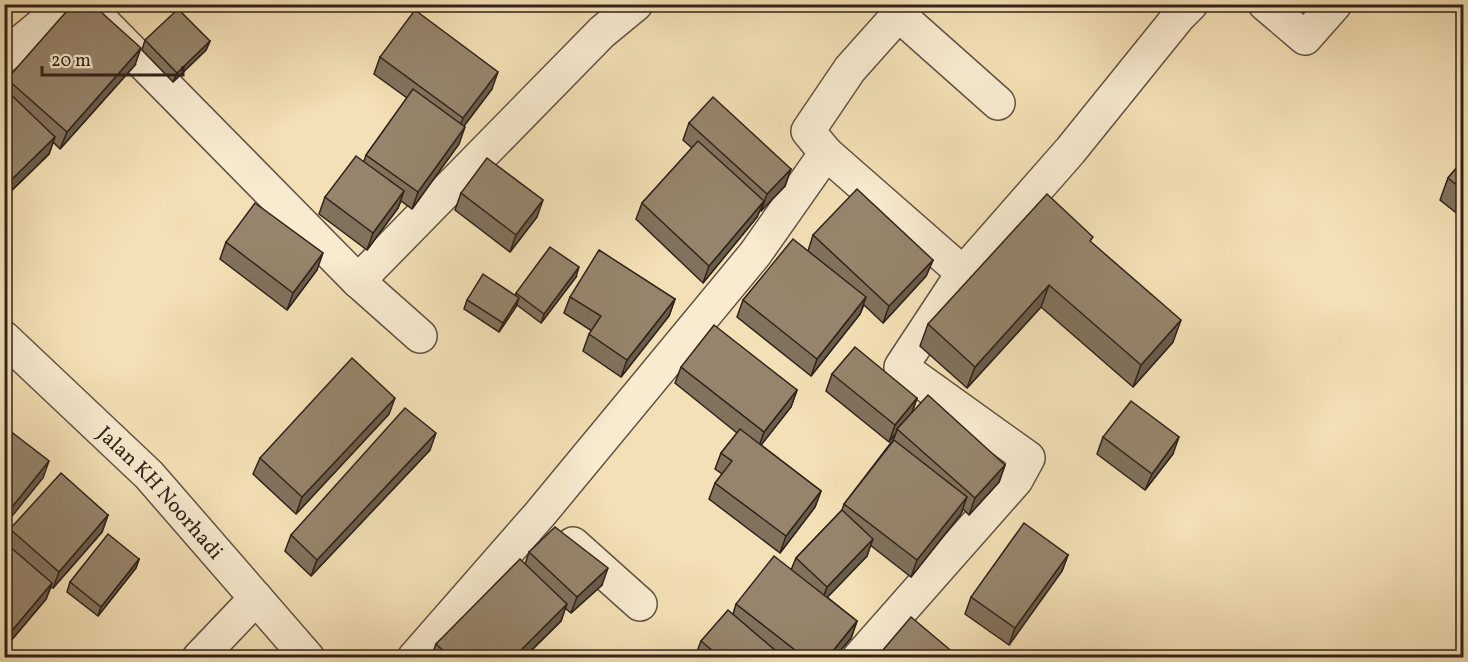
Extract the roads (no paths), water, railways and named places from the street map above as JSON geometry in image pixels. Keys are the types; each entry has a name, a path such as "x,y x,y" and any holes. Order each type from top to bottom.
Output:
{"street":[{"path":"4,56 67,4"},
{"path":"85,4 358,281 420,336"},
{"path":"358,281 602,32 636,4"},
{"path":"1265,4 1305,38 1335,4"},
{"path":"859,657 1016,480 1028,458 901,367 963,273 1070,151 1178,8"},
{"path":"963,273 826,153 808,131 850,69 903,10 998,103"},
{"path":"414,657 540,514 755,254 826,153"},
{"name":"Jalan KH Noorhadi","path":"4,338 149,475 308,657"},
{"path":"540,514 640,604"},
{"path":"199,657 256,598"}]}
